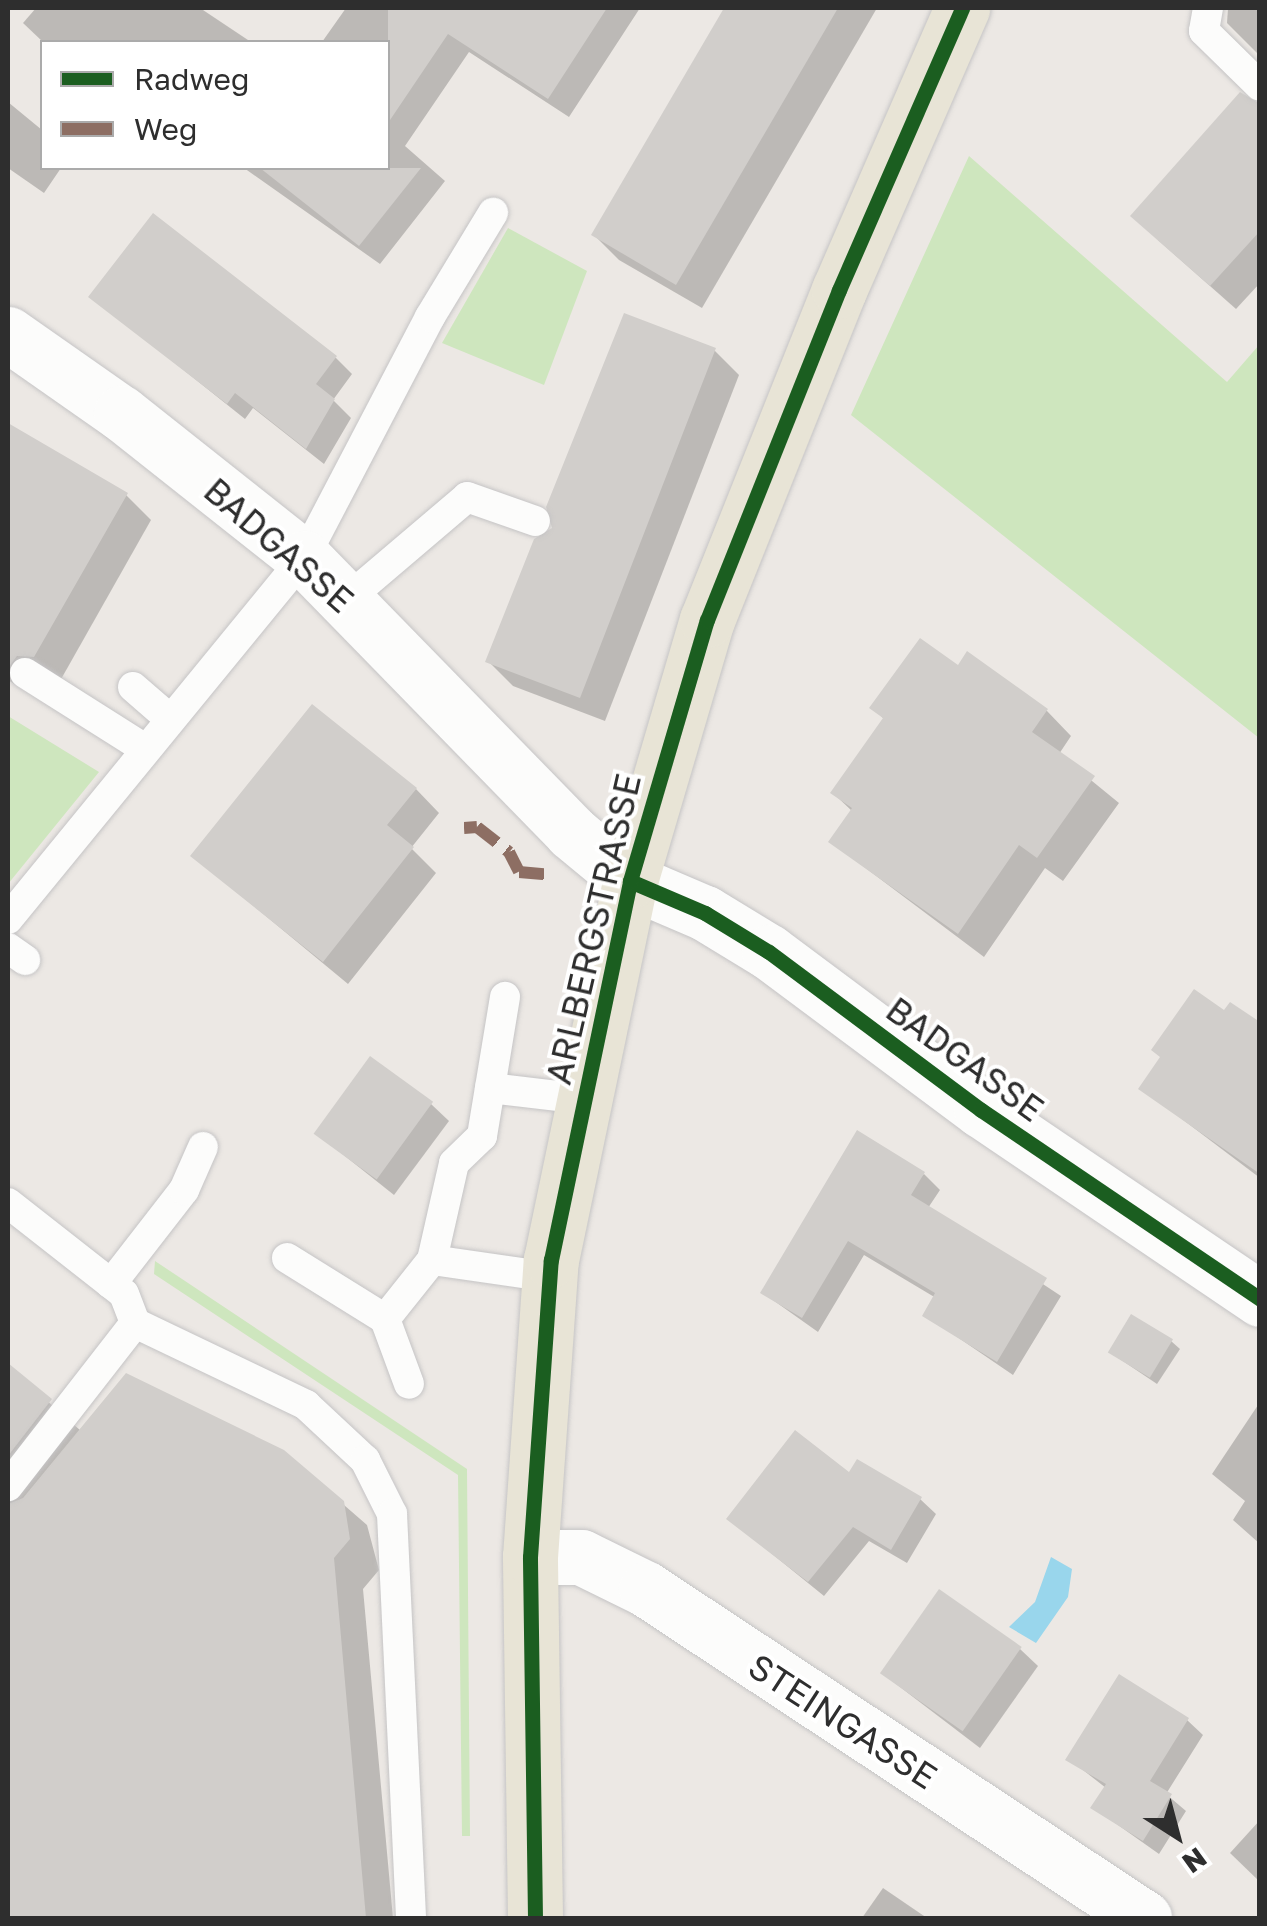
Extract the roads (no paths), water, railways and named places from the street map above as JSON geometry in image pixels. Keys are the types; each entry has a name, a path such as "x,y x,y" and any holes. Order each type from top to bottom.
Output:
{"main road":[{"name":"ARLBERGSTRASSE","path":"534,1918 530,1557 550,1277 630,881 707,620 839,290 962,8"}],"street":[{"name":"BADGASSE","path":"8,334 122,414 304,558 572,832 630,881 706,913 769,952 981,1110 1260,1299"},
{"name":"STEINGASSE","path":"530,1557 581,1557 646,1589 1144,1918"}],"lane":[{"path":"1208,8 1204,31 1260,86"},
{"path":"8,918 304,558 430,317 493,213"},
{"path":"345,601 466,497 535,521"},
{"path":"26,673 146,749"},
{"path":"133,687 170,719"},
{"path":"385,1319 432,1260 454,1163 482,1136 505,997"},
{"path":"490,1088 584,1099"},
{"path":"111,1284 184,1190 203,1147"},
{"path":"8,1203 124,1294 135,1323 306,1406 365,1460 392,1514 411,1918"},
{"path":"287,1258 385,1319 408,1384"},
{"path":"432,1260 550,1277"},
{"path":"8,1486 135,1323"}],"water":[{"path":"1051,1557 1072,1569 1068,1597 1036,1643 1009,1627 1035,1602"}]}
